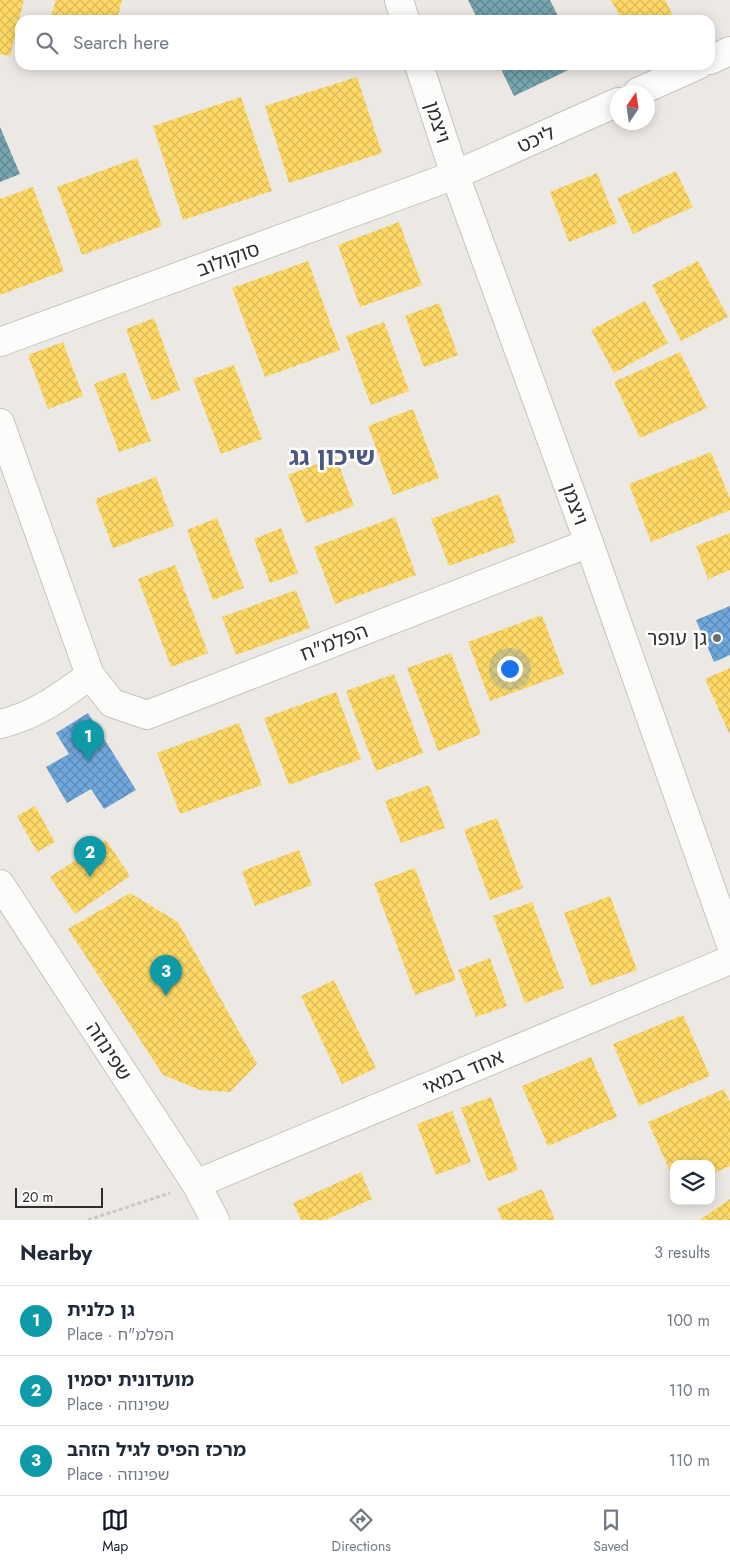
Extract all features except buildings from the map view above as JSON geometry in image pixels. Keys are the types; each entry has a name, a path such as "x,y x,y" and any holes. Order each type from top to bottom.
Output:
{"street":[{"path":"399,0 404,15"},
{"path":"715,58 730,51"},
{"name":"ויצמן","path":"421,70 455,175 589,543 730,942"},
{"path":"654,85 687,70"},
{"name":"ליכט","path":"455,175 610,106"},
{"name":"סוקולוב","path":"0,342 455,175"},
{"name":"הפלמ\"ח","path":"0,423 90,675 112,703 147,715 589,543"},
{"path":"0,724 20,719 59,698 90,675"},
{"name":"שפינוזה","path":"0,884 196,1184 215,1220"},
{"name":"אחד במאי","path":"196,1184 730,960"}],"path":[{"path":"88,1220 196,1184"}],"place":[{"name":"גן עופר","path":"717,638"},
{"name":"גן כלנית","path":"88,761"},
{"name":"מועדונית יסמין","path":"90,877"},
{"name":"מרכז הפיס לגיל הזהב","path":"166,996"}],"district":[{"name":"שיכון גג","path":"332,456"}]}
